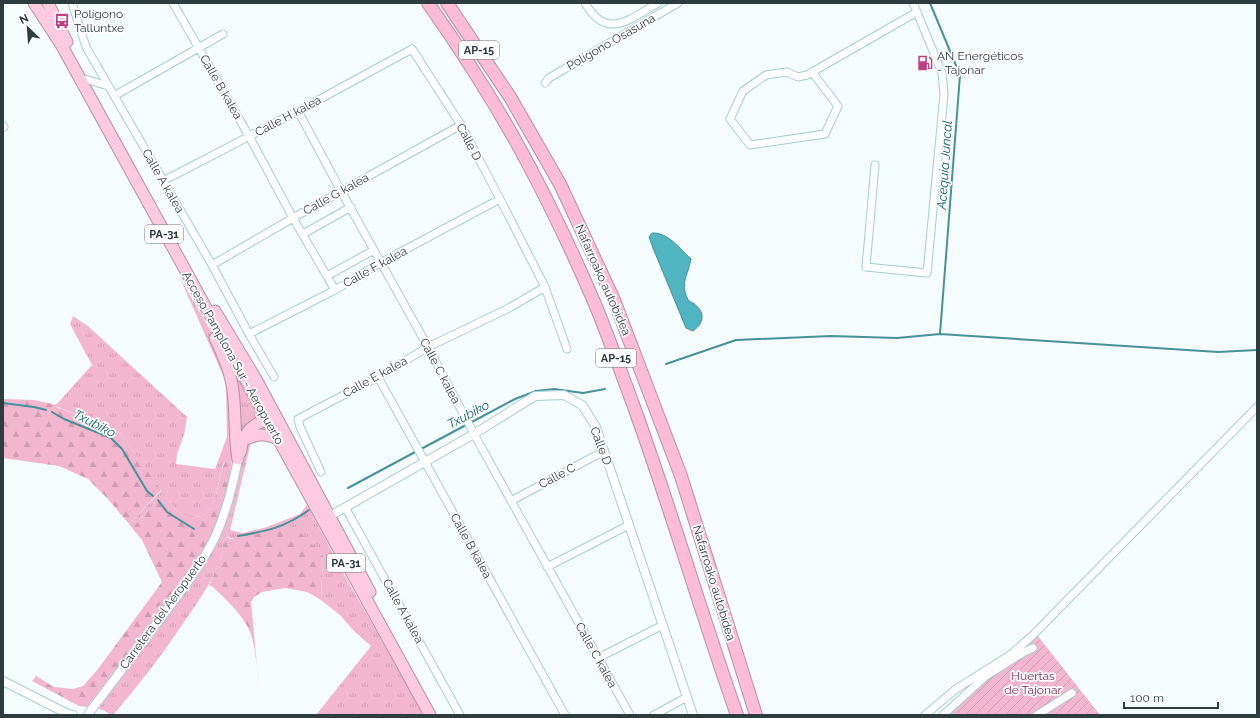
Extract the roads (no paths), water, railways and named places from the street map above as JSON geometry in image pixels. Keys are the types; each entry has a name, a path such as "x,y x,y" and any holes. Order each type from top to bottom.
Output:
{"highway":[{"name":"Acceso Pamplona Sur - Aeropuerto","path":"34,3 62,46 186,274 430,715"},
{"name":"PA-31","path":"48,3 85,79"},
{"name":"Nafarroako autobidea","path":"428,3 475,74 515,139 559,223 617,360 659,476 718,659"},
{"name":"Nafarroako autobidea","path":"447,3 510,97 560,184 614,300 681,476 756,715"},
{"path":"456,3 519,98 548,152 560,184"},
{"name":"Acceso Pamplona Sur - Aeropuerto","path":"85,79 212,306 256,379 438,715"},
{"path":"186,274 192,294 206,319 225,361 233,388 236,448 240,454"},
{"path":"240,454 249,438 268,421 268,410 258,393 256,379"},
{"path":"240,454 242,442 250,429 258,423 272,421 282,436 290,442"},
{"path":"249,438 258,434 278,440"},
{"path":"718,659 723,692 730,715"},
{"name":"AP-15","path":"718,659 738,715"}],"street":[{"name":"Calle B kalea","path":"173,3 335,290"},
{"path":"585,3 600,21 610,25 622,23 658,3"},
{"name":"Polígono Osasuna","path":"545,83 548,78 678,3"},
{"path":"875,165 866,266 927,273 944,94 942,73 913,3"},
{"name":"Calle A kalea","path":"75,4 86,47 212,265 274,377"},
{"path":"812,72 838,106 824,134 750,145 730,119 743,91 766,75 787,72 798,77 807,75 812,72 917,12"},
{"path":"114,96 199,49 222,34"},
{"name":"Calle H kalea","path":"163,181 298,111 412,49"},
{"name":"Calle D","path":"412,49 461,125 500,199 545,287 568,348"},
{"path":"85,79 108,86"},
{"name":"Calle C kalea","path":"298,111 380,263 428,347 465,418 630,715"},
{"name":"Calle G kalea","path":"212,265 341,191 461,125"},
{"name":"Calle F kalea","path":"249,334 335,290 380,263 500,199"},
{"path":"303,234 351,207"},
{"path":"327,276 374,250"},
{"name":"Calle E kalea","path":"321,472 300,427 298,419 378,377 428,347 509,308 545,287"},
{"name":"Calle B kalea","path":"378,377 565,715"},
{"name":"Calle D","path":"330,516 474,434 535,396 564,395 582,405 596,427 693,715"},
{"path":"925,715 956,689 1010,655 1032,636 1257,407"},
{"name":"Calle C","path":"511,501 604,451"},
{"name":"Carretera del Aeropuerto","path":"87,714 181,591 204,557 216,535 225,512 232,490 240,454"},
{"name":"Calle A kalea","path":"345,508 460,715"},
{"path":"547,567 629,525"},
{"path":"598,658 663,625"},
{"path":"943,715 992,672 1033,648"},
{"path":"3,681 68,714 73,715"},
{"path":"1037,715 1072,694"},
{"path":"654,715 687,697"}],"water":[{"path":"652,233 658,233 668,238 691,259 684,285 689,301 698,307 702,315 700,323 693,331 686,328 649,237"}],"waterway":[{"name":"Acequia Juncal","path":"930,3 960,75 940,334"},
{"name":"Acequia Juncal","path":"666,364 736,340 831,336 897,338 940,334 1218,352 1257,350"},
{"name":"Txubiko","path":"470,423 515,399 536,391 554,389 583,393 605,389"},
{"name":"Txubiko","path":"3,403 46,410"},
{"name":"Txubiko","path":"52,412 64,419 111,438 122,449 147,491 153,496"},
{"name":"Txubiko","path":"421,449 466,425"},
{"name":"Txubiko","path":"348,488 417,451"},
{"name":"Txubiko","path":"158,500 167,512 194,529"},
{"name":"Txubiko","path":"238,536 275,528 291,521 309,510"}],"place":[{"name":"Polígono Talluntxe","path":"62,21"},
{"name":"AN Energéticos - Tajonar","path":"925,63"}],"park label":[{"name":"Huertas de Tajonar","path":"1033,683"}]}
